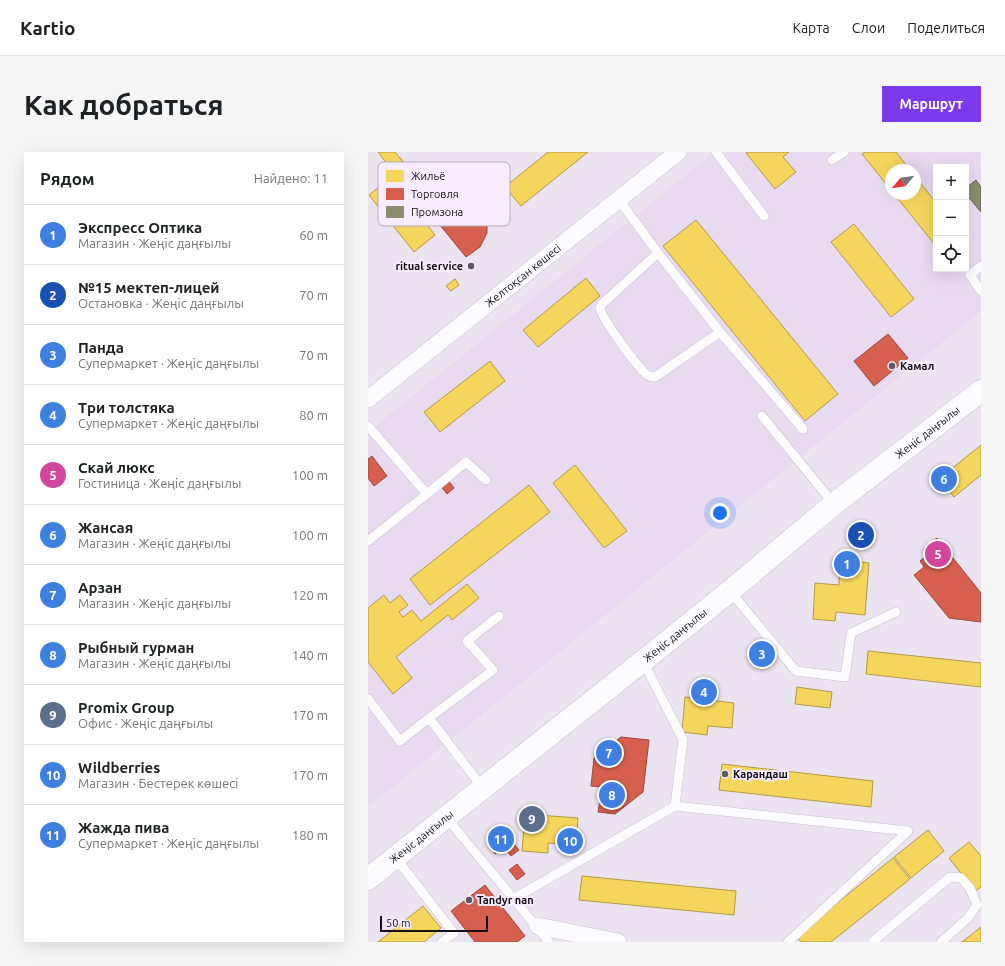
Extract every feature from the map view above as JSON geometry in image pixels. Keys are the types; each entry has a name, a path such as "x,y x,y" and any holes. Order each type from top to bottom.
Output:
{"main road":[{"name":"Жеңіс даңғылы","path":"368,878 643,661 834,504 981,391"}],"street":[{"name":"Желтоқсан көшесі","path":"368,399 678,152"},
{"path":"538,926 618,942"}],"lane":[{"path":"716,152 764,216"},
{"path":"832,160 844,152"},
{"path":"619,200 658,253 720,332 803,429"},
{"path":"658,253 602,304 600,308 604,317 629,353 645,373 649,376 655,377 720,332"},
{"path":"981,266 970,275 981,291"},
{"path":"762,416 834,504"},
{"path":"368,426 427,494"},
{"path":"368,541 466,462 486,480"},
{"path":"730,591 796,671 845,677 851,633 896,612"},
{"path":"368,699 400,741 428,718 493,670 467,641 499,616"},
{"path":"643,661 683,740 675,806"},
{"path":"428,718 482,787"},
{"path":"513,899 675,806 908,832 788,942"},
{"path":"446,816 513,899 538,926 549,942"},
{"path":"395,857 454,933 442,942"},
{"path":"872,942 950,878 961,878 970,888 977,905 968,918 941,942"}],"shaded area":[{"path":"714,152 981,152 981,311 368,807 368,432"}],"building: Жильё":[{"path":"378,152 395,152 403,162 386,162"},
{"path":"548,152 588,152 521,206 510,193 510,183"},
{"path":"789,152 783,157 796,172 775,189 746,153"},
{"path":"865,152 896,152 905,164 885,164 885,183 862,154"},
{"path":"921,184 933,199 933,242 899,200 921,200"},
{"path":"378,188 378,206 369,195"},
{"path":"696,220 838,394 805,421 663,246"},
{"path":"854,224 914,299 891,317 831,242"},
{"path":"393,226 428,226 435,235 414,252"},
{"path":"586,278 600,296 538,347 523,330"},
{"path":"455,279 459,285 451,291 446,286"},
{"path":"490,361 505,381 440,432 424,412"},
{"path":"981,445 981,475 954,497 940,478"},
{"path":"575,465 627,531 604,548 553,483"},
{"path":"529,485 550,512 430,605 410,579"},
{"path":"840,560 869,563 865,615 836,612 835,621 813,619 815,583 839,585"},
{"path":"467,584 479,598 452,620 448,615 396,657 412,678 393,694 368,662 368,608 384,595 390,603 400,595 408,605 399,612 403,617 412,610 421,621"},
{"path":"868,651 981,663 981,687 866,674"},
{"path":"797,687 832,692 830,708 795,704"},
{"path":"685,697 734,703 732,728 708,726 707,735 682,732"},
{"path":"722,764 873,781 871,807 719,790"},
{"path":"525,814 578,818 576,845 548,843 548,853 522,851"},
{"path":"928,830 944,851 911,878 894,857"},
{"path":"969,842 981,856 981,887 975,891 949,858"},
{"path":"893,858 910,879 831,942 801,942 796,936"},
{"path":"582,876 736,891 734,915 579,900"},
{"path":"423,906 441,928 424,942 378,942"},
{"path":"981,927 981,942 962,942"}],"building: Торговля":[{"path":"441,226 487,226 487,233 480,247 466,257"},
{"path":"888,334 908,358 874,386 854,361"},
{"path":"372,456 387,476 374,486 368,478 368,459"},
{"path":"447,479 454,488 447,494 440,485"},
{"path":"937,538 981,593 981,622 949,618 914,575 924,567 920,561 930,553 925,547"},
{"path":"755,649 770,651 769,663 753,661"},
{"path":"621,737 649,740 643,792 615,814 598,812 602,787 591,786 594,758"},
{"path":"506,834 519,850 511,856 504,847 495,854 490,846"},
{"path":"517,864 525,874 517,880 509,870"},
{"path":"485,885 525,936 517,942 475,942 451,911"}],"building: Промзона":[{"path":"976,180 981,187 981,212 969,198 969,186"}],"place":[{"name":"ritual service","path":"471,266"},
{"name":"Камал","path":"892,366"},
{"name":"Жансая","path":"944,479"},
{"name":"№15 мектеп-лицей","path":"861,535"},
{"name":"Скай люкс","path":"938,554"},
{"name":"Экспресс Оптика","path":"847,564"},
{"name":"Панда","path":"762,654"},
{"name":"Три толстяка","path":"704,692"},
{"name":"Арзан","path":"609,753"},
{"name":"Карандаш","path":"725,774"},
{"name":"Рыбный гурман","path":"612,795"},
{"name":"Promix Group","path":"532,819"},
{"name":"Жажда пива","path":"501,839"},
{"name":"Wildberries","path":"570,841"},
{"name":"Tandyr nan","path":"469,900"}]}
